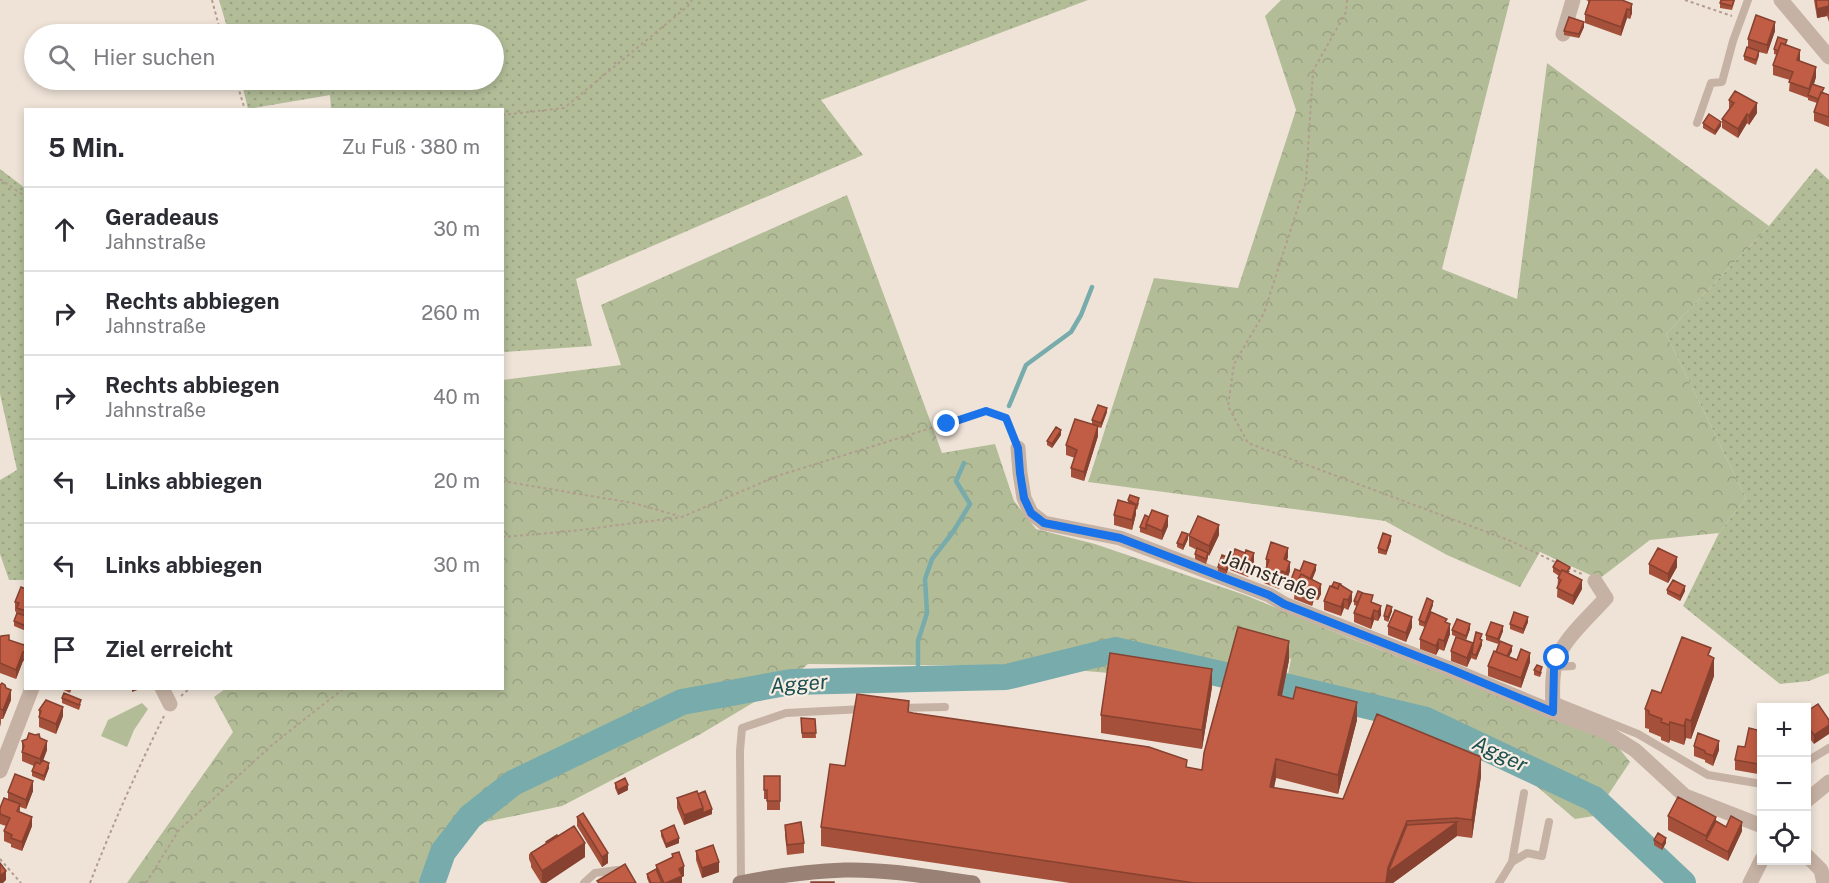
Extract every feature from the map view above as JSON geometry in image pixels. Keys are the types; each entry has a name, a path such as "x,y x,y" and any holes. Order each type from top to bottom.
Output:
{"main road":[{"path":"741,883 801,872 847,870 899,873 973,883"}],"street":[{"path":"1563,34 1573,0"},
{"path":"1781,0 1829,57"},
{"name":"Jahnstraße","path":"1018,448 1024,498 1031,513 1044,523 1120,538 1269,595 1284,604 1450,669 1553,706 1606,732 1635,750 1684,796 1757,824"},
{"path":"1553,706 1554,667 1565,645 1606,598 1595,581"},
{"path":"0,771 31,690"},
{"path":"163,690 170,704"},
{"path":"1811,797 1829,782"},
{"path":"1811,860 1821,870 1824,883"},
{"path":"1750,883 1758,865"}],"lane":[{"path":"1697,123 1712,83 1722,82 1733,41 1748,0"},
{"path":"1554,667 1572,666"},
{"path":"1553,706 1638,734 1708,775 1757,783"},
{"path":"889,708 945,707"},
{"path":"741,883 740,751 742,728 786,714 877,708"},
{"path":"1811,759 1829,748"},
{"path":"1499,883 1512,862 1524,793"},
{"path":"1512,862 1527,853 1542,856 1549,822"},
{"path":"584,883 595,873 617,870"}],"path":[{"path":"212,0 218,24"},
{"path":"504,115 564,108 688,6 692,0"},
{"path":"1347,0 1346,12 1313,71 1306,182 1264,313 1234,364 1228,406 1248,442 1511,541 1595,581"},
{"path":"1685,0 1741,19"},
{"path":"239,90 244,108"},
{"path":"0,179 24,196"},
{"path":"504,537 682,517 777,476 986,411 1006,418 1018,448"},
{"path":"504,481 633,503 682,517"},
{"path":"146,883 179,830 272,745 341,690"},
{"path":"90,883 144,757 170,704"},
{"path":"0,859 21,883"}],"green space":[{"path":"219,0 1088,0 821,100 863,155 576,279 592,346 504,352 504,108 331,108 330,95 248,108 243,90 504,90 504,24 226,24"},
{"path":"1281,0 1510,0 1442,269 1517,299 1547,63 1769,226 1666,334 1746,498 1719,533 1650,540 1599,579 1540,552 1520,587 1447,555 1385,521 1088,482 1154,278 1238,288 1296,110 1265,16"},
{"path":"1816,168 1829,180 1829,673 1809,681 1780,684 1683,606 1719,533 1746,498 1666,334 1769,226"},
{"path":"0,169 24,187 24,580 9,580 0,554 0,480 17,470 0,394"},
{"path":"847,195 942,453 995,444 1014,501 1036,529 1095,544 1245,595 1555,717 1615,743 1630,762 1594,816 1575,819 1534,784 1495,763 1373,720 1284,695 1291,659 1237,643 1226,683 1027,666 808,664 783,685 699,735 562,806 480,823 427,883 127,883 233,732 214,697 224,690 504,690 504,380 621,365 601,305"},
{"path":"142,703 148,709 134,730 127,747 101,736 108,720"}],"building":[{"path":"1590,0 1622,0 1632,4 1630,10 1627,9 1621,27 1585,14"},
{"path":"1721,0 1734,0 1732,6 1720,3"},
{"path":"1816,0 1829,0 1829,6 1817,9"},
{"path":"1756,15 1775,22 1767,45 1748,39"},
{"path":"1569,17 1584,22 1579,34 1564,31"},
{"path":"1778,37 1787,40 1785,45 1781,43 1778,51 1774,49"},
{"path":"1781,43 1800,50 1797,60 1816,67 1809,89 1789,82 1793,72 1773,65"},
{"path":"1747,47 1759,51 1756,60 1744,56"},
{"path":"1812,84 1824,88 1818,99 1808,95"},
{"path":"1735,91 1757,103 1738,129 1722,119 1734,103 1729,100"},
{"path":"1821,92 1829,95 1829,117 1814,112"},
{"path":"1709,114 1721,122 1715,131 1703,123"},
{"path":"1098,405 1107,408 1101,423 1092,420"},
{"path":"1075,419 1098,426 1084,472 1071,468 1077,450 1066,445"},
{"path":"1056,427 1061,430 1052,444 1047,441"},
{"path":"1130,495 1139,498 1137,505 1128,500"},
{"path":"1118,500 1136,505 1132,520 1114,515"},
{"path":"1152,510 1168,516 1162,531 1146,524"},
{"path":"1145,515 1149,517 1146,529 1140,527"},
{"path":"1198,516 1219,525 1209,546 1189,536"},
{"path":"1182,532 1188,534 1183,545 1177,543"},
{"path":"1383,533 1391,536 1386,551 1378,548"},
{"path":"1271,542 1288,548 1284,559 1290,562 1286,573 1282,571 1279,579 1264,574 1269,560 1266,559"},
{"path":"1197,548 1208,553 1206,559 1195,554"},
{"path":"1658,548 1677,557 1668,574 1649,564"},
{"path":"1235,549 1245,553 1246,550 1254,553 1248,568 1230,561"},
{"path":"1222,555 1230,558 1226,570 1218,567"},
{"path":"1557,560 1570,567 1567,572 1562,570 1561,572 1553,567"},
{"path":"1304,561 1316,565 1310,579 1301,574 1297,583 1291,580 1295,569 1300,571"},
{"path":"1562,570 1582,580 1573,596 1557,588"},
{"path":"1301,574 1321,584 1318,591 1314,589 1312,596 1294,589"},
{"path":"1673,580 1685,586 1680,596 1667,590"},
{"path":"1334,582 1341,584 1338,589 1332,586"},
{"path":"1339,584 1352,592 1348,600 1344,599 1341,607 1324,601 1330,586 1338,589"},
{"path":"21,587 24,588 24,610 17,608 19,603 15,602"},
{"path":"1358,591 1363,593 1358,602 1354,601"},
{"path":"1362,593 1373,595 1371,602 1381,606 1378,612 1374,610 1371,619 1354,613"},
{"path":"1427,598 1433,601 1425,623 1419,620"},
{"path":"1387,605 1392,607 1388,617 1384,616"},
{"path":"1395,610 1412,617 1406,633 1388,626"},
{"path":"1431,612 1447,619 1445,622 1450,624 1444,641 1439,639 1436,646 1420,639"},
{"path":"1514,612 1528,617 1523,629 1510,624"},
{"path":"17,613 24,615 24,625 14,621"},
{"path":"1457,619 1470,624 1466,636 1452,630"},
{"path":"1491,622 1503,626 1498,639 1486,635"},
{"path":"1238,627 1289,641 1278,695 1293,699 1296,687 1357,702 1338,775 1276,759 1270,787 1343,799 1377,714 1481,757 1472,820 1457,818 1407,821 1388,868 1386,883 1194,883 821,827 830,764 845,766 857,694 909,701 908,712 913,713 1149,747 1187,760 1186,767 1202,770 1204,753"},
{"path":"1476,632 1482,634 1480,639 1482,640 1476,655 1472,654"},
{"path":"9,635 9,640 24,645 24,652 16,670 0,663 1,636"},
{"path":"1456,637 1473,643 1467,658 1451,651"},
{"path":"1682,637 1711,648 1708,655 1714,658 1691,721 1686,719 1684,726 1661,722 1662,719 1649,714 1649,711 1645,709 1652,690 1661,693"},
{"path":"1500,641 1512,646 1507,656 1496,652"},
{"path":"1521,649 1530,653 1521,678 1488,666 1494,651 1517,660"},
{"path":"1110,653 1212,669 1202,730 1101,715"},
{"path":"1537,665 1542,667 1540,673 1534,670"},
{"path":"2,683 11,690 3,710 0,709 0,685"},
{"path":"64,693 81,700 79,705 62,698"},
{"path":"46,700 63,707 56,724 39,717 41,711 39,710"},
{"path":"1818,704 1829,720 1829,725 1814,735 1811,731 1811,709"},
{"path":"801,718 815,719 816,733 802,733"},
{"path":"1749,728 1757,730 1757,764 1735,760 1738,746 1745,747"},
{"path":"29,733 39,734 40,738 47,741 40,759 22,752 24,746 22,741 27,739"},
{"path":"1698,733 1719,741 1713,756 1694,746"},
{"path":"42,760 49,763 44,776 32,771 36,762 40,764"},
{"path":"15,774 33,781 26,800 8,792"},
{"path":"764,776 780,776 780,801 767,801"},
{"path":"625,778 628,785 618,790 615,783"},
{"path":"697,791 703,808 684,815 677,798"},
{"path":"705,791 712,809 703,813 698,794"},
{"path":"1678,797 1716,817 1706,836 1668,816"},
{"path":"4,798 20,804 17,811 32,817 22,842 11,838 12,835 4,831 10,818 0,814"},
{"path":"583,813 608,853 602,857 577,817"},
{"path":"1731,816 1742,822 1728,852 1706,840 1716,821 1726,827"},
{"path":"801,822 804,843 787,845 785,825"},
{"path":"1457,822 1388,872 1407,825"},
{"path":"674,825 679,838 666,844 661,831"},
{"path":"574,826 585,843 542,871 531,853"},
{"path":"1658,833 1666,838 1662,845 1654,840"},
{"path":"713,845 719,862 702,868 696,851"},
{"path":"679,852 684,866 679,869 682,876 664,883 656,865"},
{"path":"0,863 6,871 0,876"},
{"path":"625,864 636,883 599,883 597,881"},
{"path":"656,869 662,883 651,883 647,874"},
{"path":"834,882 834,883 811,883"}],"waterway":[{"path":"1009,406 1026,365 1071,332 1081,315 1092,287"},
{"path":"903,679 918,668 918,641 927,613 925,579 932,559 953,532 970,504 956,481 964,463"},
{"name":"Agger","path":"432,883 443,852 470,817 513,783 682,702 791,682 1006,677 1115,650 1229,676"},
{"name":"Agger","path":"1284,686 1426,720 1594,799 1683,883"}],"route":[{"path":"947,424 986,411 1006,418 1018,448 1024,498 1031,513 1044,523 1120,538 1269,595 1284,604 1553,712 1554,667 1557,658"}]}
